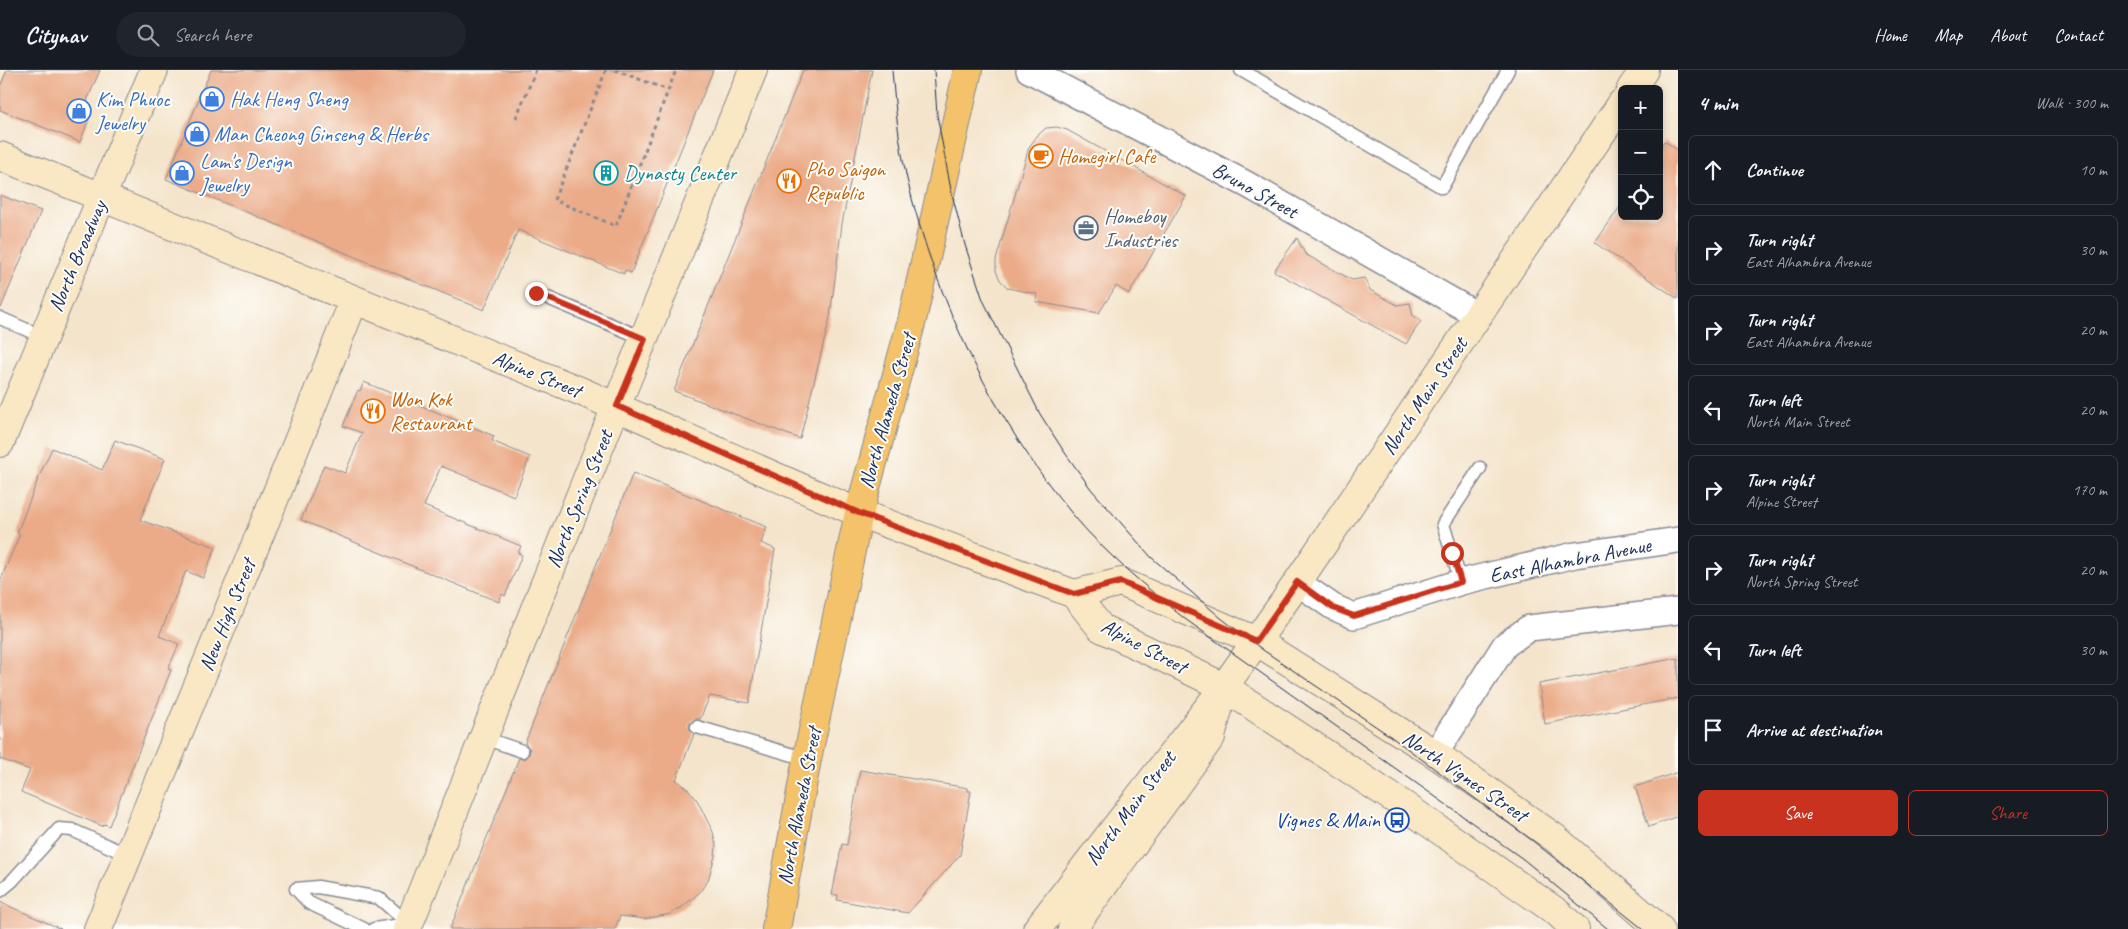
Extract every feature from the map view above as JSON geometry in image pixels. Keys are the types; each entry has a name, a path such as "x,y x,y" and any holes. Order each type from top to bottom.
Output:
{"main road":[{"name":"North Alameda Street","path":"776,929 807,759 859,513 912,320 968,70"}],"street":[{"name":"North Broadway","path":"1,437 154,70"},
{"name":"North Spring Street","path":"408,927 753,70"},
{"name":"Bruno Street","path":"1029,70 1248,185 1479,316"},
{"path":"1634,85 1644,70"},
{"name":"North Main Street","path":"1037,929 1224,687 1479,316 1618,109"},
{"name":"Alpine Street","path":"0,156 617,406 859,513 1074,594 1101,628 1224,687"},
{"name":"New High Street","path":"98,929 304,429 354,300"},
{"name":"East Alhambra Avenue","path":"1297,582 1333,608 1354,616 1461,582 1575,555 1678,540"},
{"name":"Alpine Street","path":"1074,594 1121,582 1256,641"},
{"path":"1435,754 1505,645 1529,628 1678,611"},
{"name":"North Vignes Street","path":"1256,641 1435,754 1555,838 1660,929"},
{"name":"North Main Street","path":"1072,929 1210,737 1224,687"},
{"path":"1224,687 1404,806 1558,913 1575,929"}],"lane":[{"path":"1241,70 1442,187 1508,70"},
{"path":"536,293 645,339"},
{"path":"0,318 43,337"},
{"path":"1461,582 1443,524 1480,468"},
{"path":"697,727 807,759"},
{"path":"484,738 522,751"},
{"path":"0,891 12,881 59,829 72,830 128,855"},
{"path":"364,929 309,904 296,889 318,887 379,898 408,927"},
{"path":"374,929 408,927"}],"path":[{"path":"516,118 536,70"},
{"path":"606,70 554,200 616,226 676,70"},
{"path":"615,70 668,90"}],"building":[{"path":"7,70 100,70 81,115 89,119 80,142 0,110 0,87"},
{"path":"211,70 713,70 631,273 625,270 624,274 518,230 484,310 166,179"},
{"path":"803,70 872,70 842,224 830,317 800,439 674,391"},
{"name":"Homeboy Industries","path":"1057,127 1067,130 1186,196 1129,294 1116,286 1099,313 1036,302 1037,294 1008,288 1000,280 996,271 996,260 1029,147 1046,128"},
{"path":"1664,141 1678,150 1678,299 1595,243 1618,210 1618,220 1663,220"},
{"path":"0,195 41,211 1,308 0,308"},
{"path":"1297,238 1305,254 1352,280 1364,278 1370,290 1397,305 1410,303 1413,316 1421,321 1406,344 1274,271"},
{"path":"364,382 494,436 492,441 530,457 514,496 441,466 424,506 521,546 518,553 522,555 505,596 502,594 499,602 301,520 324,465 345,473 362,433 343,426 358,390 360,391"},
{"path":"115,440 165,459 140,520 216,547 203,578 186,571 159,636 179,644 168,669 171,670 109,826 104,824 102,826 21,792 30,770 0,759 0,581 20,534 17,533 38,479 52,448 102,470"},
{"path":"633,473 767,527 761,543 775,549 749,703 710,696 700,719 695,719 689,724 689,729 694,734 676,780 689,790 697,800 713,832 716,845 715,856 708,880 700,892 681,908 670,914 645,919 620,916 615,929 450,929 519,758 524,759 529,754 530,749 525,743"},
{"path":"1678,658 1678,698 1545,724 1539,684"},
{"path":"860,770 968,788 968,791 971,791 960,855 908,913 837,900 838,895 832,895 842,844 847,845"},
{"path":"1678,772 1678,816 1649,827 1635,787"},
{"path":"0,902 61,929 0,929"}],"tram line":[{"path":"892,70 898,125 907,179 919,225 951,314 993,399 1018,439 1074,516 1113,557 1185,619 1523,859 1608,929"},
{"path":"934,70 937,115 951,190 965,245 983,300 1040,414 1091,489 1151,557 1221,618 1263,650 1390,736 1533,841 1643,929"}],"place":[{"name":"Hak Heng Sheng","path":"212,99"},
{"name":"Kim Phuoc Jewelry","path":"79,111"},
{"name":"Man Cheong Ginseng & Herbs","path":"197,134"},
{"name":"Homegirl Cafe","path":"1041,156"},
{"name":"Lam's Design Jewelry","path":"182,173"},
{"name":"Dynasty Center","path":"606,173"},
{"name":"Pho Saigon Republic","path":"789,181"},
{"name":"Homeboy Industries","path":"1086,228"},
{"name":"Won Kok Restaurant","path":"373,411"},
{"name":"Vignes & Main","path":"1397,820"}],"route":[{"path":"536,293 645,339 617,406 859,513 1074,594 1121,582 1256,641 1297,582 1333,608 1344,614 1354,616 1461,582 1452,553"}]}
